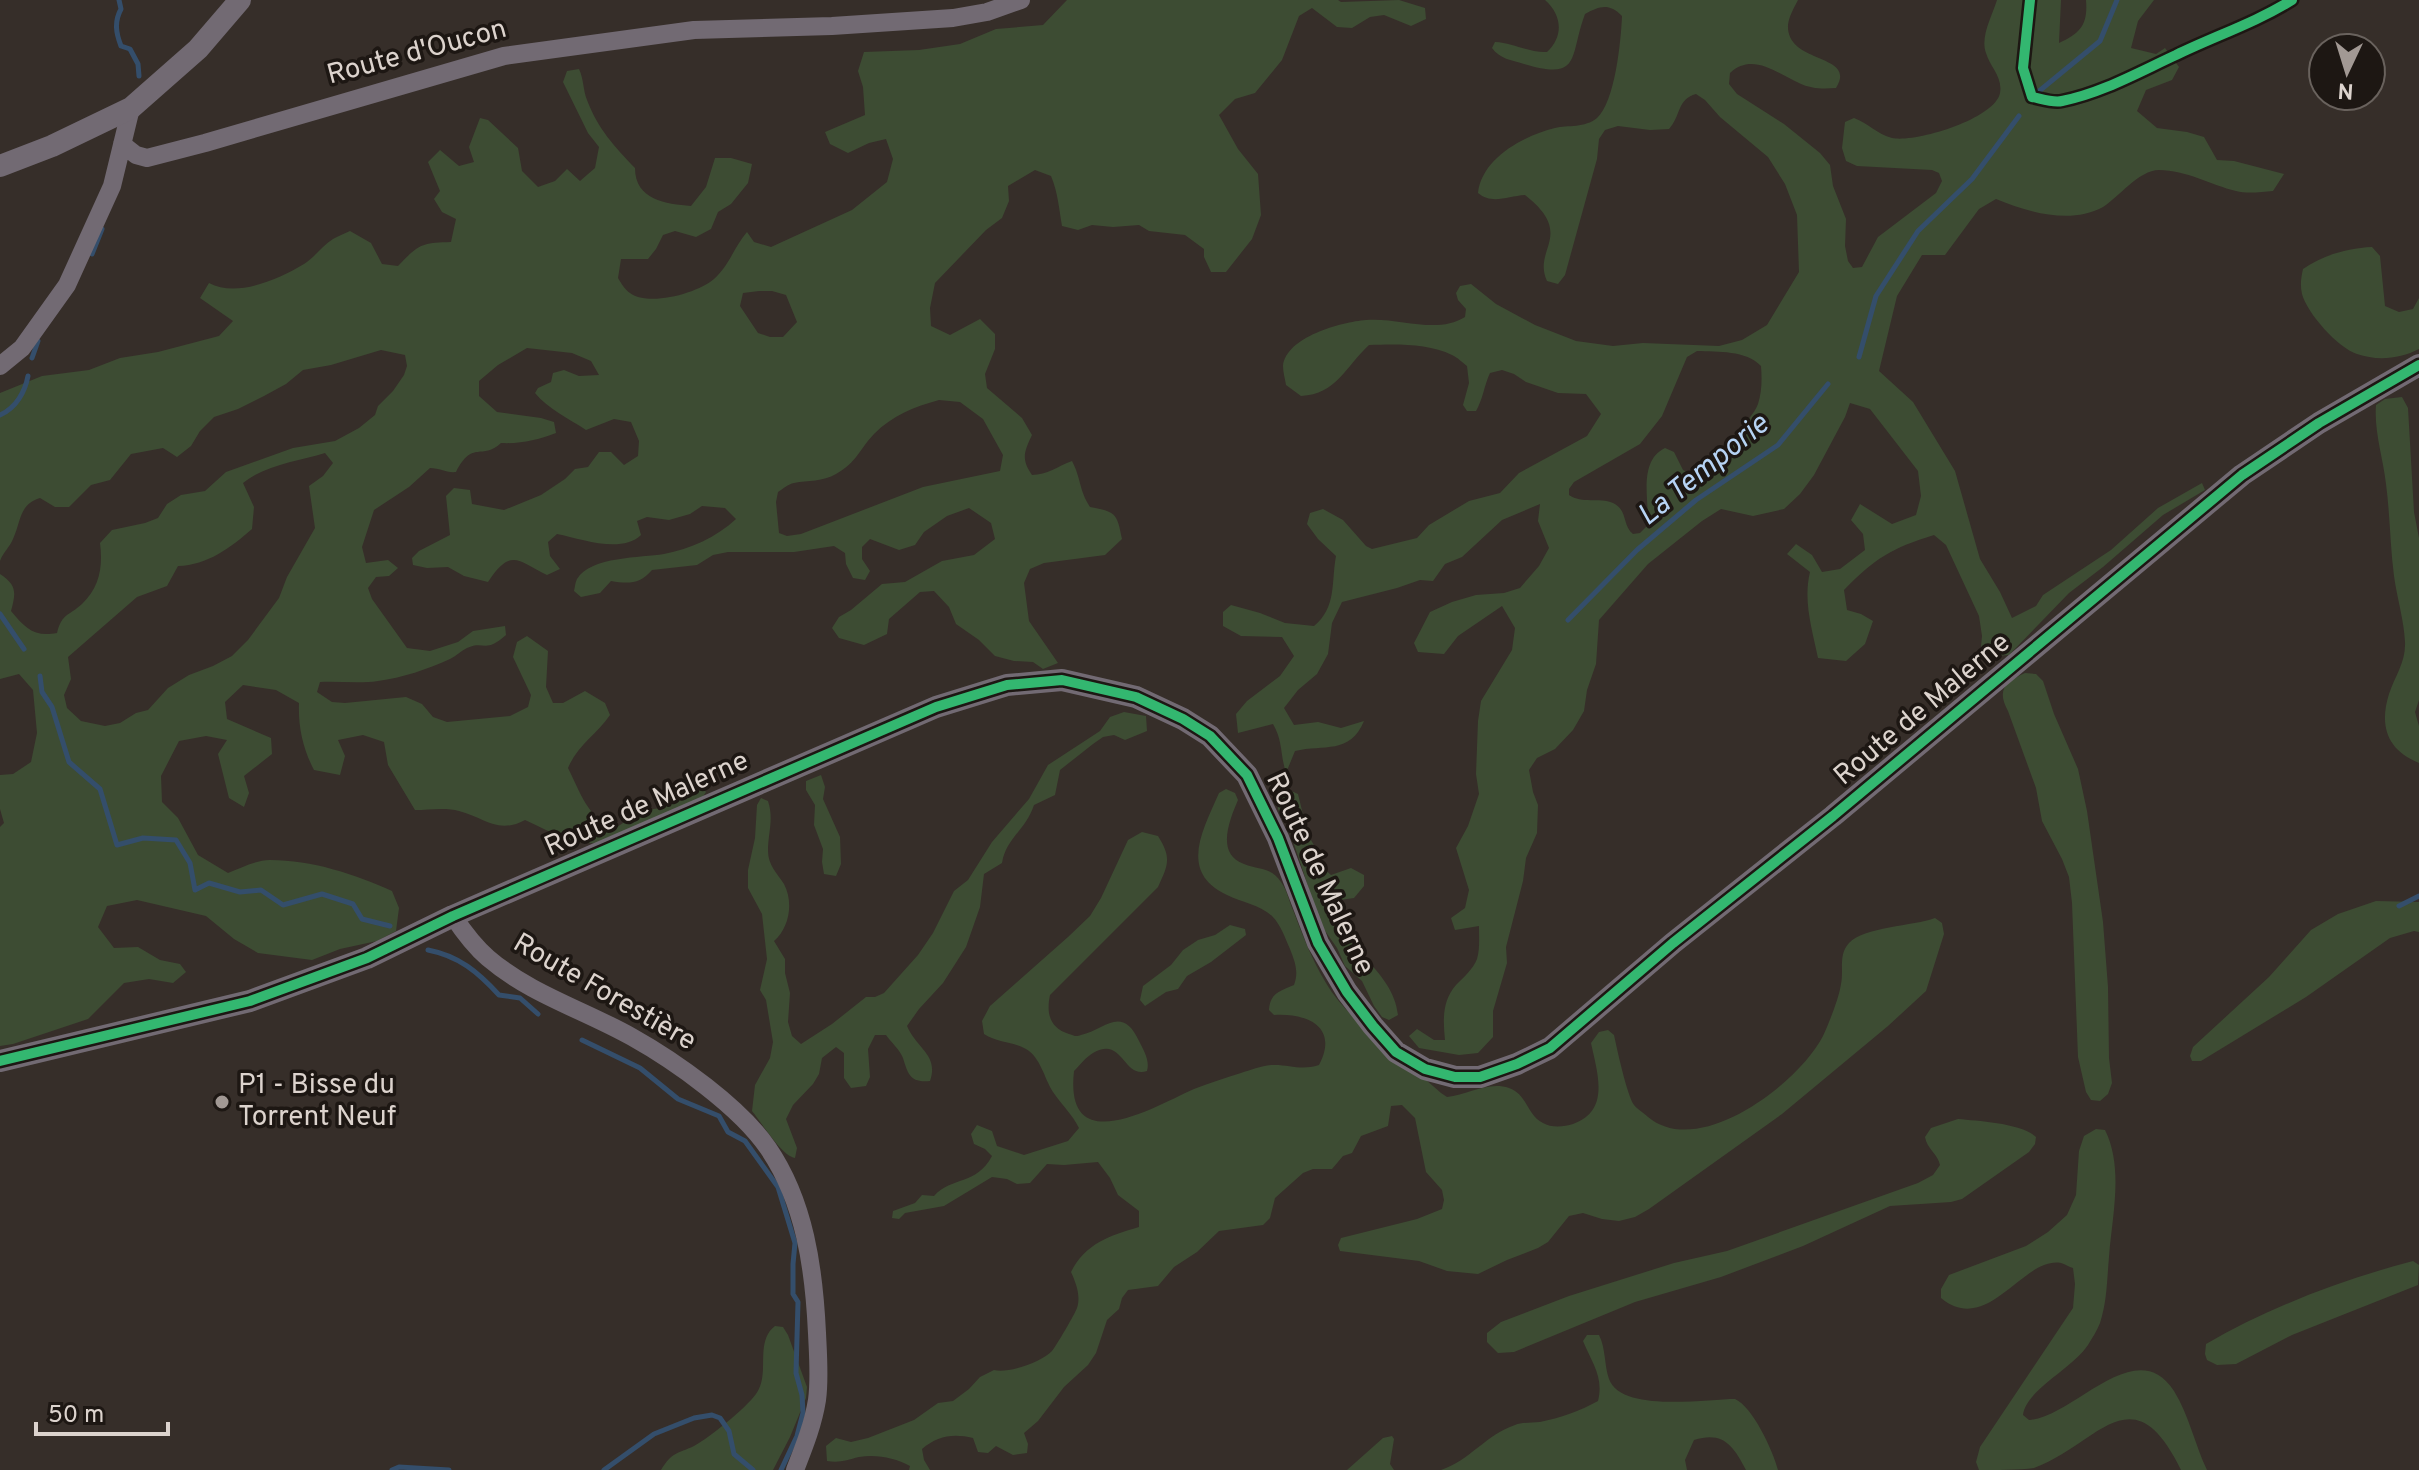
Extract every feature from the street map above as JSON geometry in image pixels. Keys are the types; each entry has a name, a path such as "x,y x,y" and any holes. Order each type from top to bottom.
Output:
{"street":[{"path":"0,166 52,146 131,108 198,49 240,0"},
{"name":"Route d'Oucon","path":"122,144 136,155 147,158 504,56 694,30 953,18 987,12 1021,0"},
{"path":"0,366 22,348 67,285 112,186 131,108"},
{"name":"Route de Malerne","path":"0,1061 264,997 367,958 453,916 936,707 1007,685 1062,680 1136,697 1183,719 1210,736 1247,775 1278,838 1318,943 1347,992 1373,1026 1396,1052 1425,1069 1455,1077 1480,1077 1550,1048 1673,943 1845,806 2242,475 2319,423 2419,365"},
{"name":"Route Forestière","path":"453,916 476,947 506,972 655,1050 713,1093 754,1130 785,1176 810,1260 817,1320 817,1397 808,1436 795,1470"}],"green space":[{"path":"1067,0 1399,0 1425,8 1426,19 1411,26 1384,15 1370,17 1352,28 1337,27 1312,8 1299,16 1282,60 1255,93 1235,99 1219,115 1238,149 1258,174 1261,215 1252,239 1226,272 1211,272 1204,249 1185,235 1149,231 1139,225 1092,225 1078,230 1062,226 1051,176 1035,170 1008,186 1009,201 1002,218 986,230 935,283 930,308 931,326 950,335 980,319 995,334 995,349 985,374 987,388 1022,418 1032,435 1025,455 1032,475 1048,472 1072,461 1090,507 1110,512 1119,524 1122,539 1105,555 1044,563 1030,569 1024,583 1029,621 1058,663 1043,669 1033,662 995,656 956,624 949,607 934,591 920,592 889,619 887,634 864,645 839,638 832,628 839,617 882,584 905,582 942,561 974,555 995,539 991,523 969,508 947,516 924,532 915,545 899,550 870,539 862,547 862,559 870,571 865,580 853,578 846,564 845,553 834,546 794,552 728,552 713,555 697,565 652,570 634,582 611,581 600,593 581,597 574,591 577,579 593,566 617,559 684,549 712,537 736,519 725,508 702,506 690,514 669,520 647,517 637,521 641,535 623,544 601,544 557,534 548,542 550,556 560,569 547,575 515,560 503,564 488,582 464,576 448,567 413,565 412,558 419,551 450,535 446,496 454,488 470,490 472,504 504,510 541,495 575,469 588,467 599,452 611,452 624,465 638,456 639,441 631,422 614,419 586,430 552,409 535,393 538,388 551,382 553,373 564,370 579,376 599,375 591,361 572,353 527,348 498,365 479,381 479,396 497,412 554,422 556,433 529,441 501,443 473,453 456,472 430,468 409,487 374,510 362,547 366,563 388,560 398,568 389,576 376,577 368,588 372,599 407,648 430,651 458,642 473,631 505,626 506,635 493,644 467,648 450,659 415,673 371,682 320,682 317,692 332,702 345,703 406,697 422,704 433,717 447,722 510,716 528,707 531,695 513,657 517,642 527,636 548,651 546,687 553,703 563,703 585,691 605,703 610,715 568,768 586,803 598,818 614,829 641,811 660,808 702,787 706,792 702,798 598,843 569,840 525,820 506,826 454,810 415,810 388,765 384,742 363,735 338,740 345,756 340,775 314,770 302,738 299,703 276,690 243,685 225,702 227,719 271,738 272,754 244,776 249,793 244,807 229,798 218,754 227,740 206,736 179,741 161,776 162,802 178,818 198,855 228,873 259,861 301,862 332,869 392,891 399,908 396,931 377,941 340,949 312,960 258,953 234,939 206,916 137,900 107,906 98,927 114,948 138,947 160,960 180,964 186,972 173,983 149,979 124,983 88,1019 0,1046 0,827 4,823 0,809 0,775 13,774 31,762 37,733 33,690 19,674 0,679 0,574 12,586 11,611 21,623 36,633 57,633 64,618 93,591 100,568 100,543 112,530 158,518 167,504 181,495 205,491 226,472 293,448 335,441 359,428 375,415 378,406 404,375 407,366 405,355 381,350 303,370 264,396 214,417 191,446 177,457 163,448 131,454 110,480 91,485 69,507 55,507 40,498 33,501 24,509 12,542 0,561 0,393 42,376 89,370 120,358 219,336 233,321 200,298 209,283 220,287 245,288 270,281 304,264 329,242 350,231 371,243 382,264 398,266 421,246 451,242 456,219 442,212 434,199 440,191 428,162 440,150 459,166 474,162 469,147 480,118 488,120 518,148 522,171 538,187 555,181 567,169 580,181 595,168 599,147 588,133 563,82 567,71 579,69 596,120 635,168 636,179 646,194 662,202 691,206 706,187 715,158 731,158 752,164 748,183 731,204 718,212 711,229 696,237 675,231 663,235 648,259 621,259 618,278 630,293 638,297 661,298 697,289 719,274 747,232 754,242 771,247 852,210 887,182 893,159 886,139 848,153 830,144 825,132 865,115 863,87 858,71 864,52 919,50 960,44 996,29 1043,25","holes":["759,291 786,295 797,322 783,337 758,333 740,306 743,293","939,400 960,402 983,419 1003,455 1000,471 923,487 801,534 787,536 779,533 778,492 792,484 821,480 836,474 849,465 874,434 904,412","325,453 333,463 323,476 309,486 315,528 287,577 279,598 248,640 232,656 168,688 148,710 120,723 105,726 81,721 67,708 64,695 71,679 68,657 137,597 167,586 178,566 209,559 252,529 254,507 243,483 272,468"]},
{"path":"1545,0 1798,0 1788,25 1790,38 1798,47 1838,69 1840,77 1836,88 1808,86 1756,64 1738,67 1730,73 1729,84 1737,94 1784,124 1830,165 1833,186 1846,219 1845,246 1853,268 1862,267 1878,237 1936,193 1942,181 1939,173 1932,170 1857,166 1846,161 1842,148 1845,122 1854,118 1887,136 1903,139 1953,127 1984,112 1995,103 2000,93 2000,82 1985,47 1986,33 1997,0 2061,0 2059,43 2082,27 2086,0 2154,0 2138,21 2131,48 2156,54 2165,48 2179,67 2172,80 2146,90 2137,111 2157,128 2204,137 2217,160 2234,161 2284,174 2273,191 2249,193 2179,172 2152,171 2137,179 2103,207 2077,215 2049,215 1996,199 1979,209 1945,255 1922,255 1897,296 1879,371 1913,402 1955,471 1980,559 2012,618 2036,606 2043,595 2111,550 2158,508 2202,483 2205,490 2163,515 2069,593 2009,655 1980,657 1982,636 1979,616 1946,545 1934,535 1885,555 1844,590 1847,610 1873,621 1865,644 1846,661 1818,658 1808,604 1810,572 1787,554 1796,544 1812,555 1822,572 1840,569 1865,550 1863,534 1851,520 1860,504 1892,524 1916,515 1921,496 1918,471 1870,409 1850,403 1814,475 1784,509 1753,516 1721,509 1648,564 1599,620 1596,664 1584,711 1573,730 1555,749 1537,758 1529,770 1538,805 1537,833 1526,858 1506,947 1507,963 1493,1011 1493,1037 1478,1053 1459,1055 1419,1048 1409,1036 1417,1029 1434,1040 1445,1040 1444,1018 1448,998 1478,955 1479,926 1455,930 1451,918 1465,908 1469,890 1456,848 1468,826 1479,794 1476,774 1481,701 1512,650 1515,628 1502,606 1458,636 1444,654 1418,652 1414,643 1430,612 1476,595 1504,593 1520,588 1539,566 1549,548 1538,521 1540,504 1502,520 1462,557 1445,564 1433,581 1420,580 1342,602 1332,623 1328,654 1317,674 1298,690 1284,708 1294,725 1318,722 1341,728 1364,721 1358,732 1344,744 1295,751 1286,773 1273,724 1238,733 1236,714 1247,701 1280,676 1294,656 1282,637 1241,636 1223,626 1223,612 1231,605 1285,623 1314,626 1330,603 1336,556 1307,524 1310,513 1323,509 1343,520 1372,549 1417,538 1429,525 1469,501 1500,493 1519,473 1587,436 1601,414 1586,394 1558,393 1502,370 1490,373 1476,411 1467,411 1463,405 1469,383 1467,366 1443,351 1411,345 1369,345 1332,385 1301,396 1286,385 1283,366 1286,356 1304,339 1343,324 1366,320 1430,325 1454,322 1465,317 1466,309 1456,293 1460,286 1471,284 1496,304 1535,325 1576,341 1613,346 1643,343 1719,346 1742,340 1767,325 1799,272 1797,215 1785,184 1768,157 1696,94 1685,100 1669,129 1618,126 1605,130 1599,139 1597,159 1565,275 1558,284 1547,281 1544,260 1550,241 1548,221 1525,195 1495,199 1483,197 1478,193 1481,180 1496,159 1518,143 1555,128 1582,125 1597,118 1613,85 1622,16 1604,7 1585,14 1574,53 1565,67 1543,68 1510,60 1492,48 1495,42 1547,52 1556,39 1559,26 1551,6","holes":["1697,351 1740,354 1761,366 1758,404 1740,429 1698,471 1689,473 1683,470 1674,452 1665,448 1657,454 1648,471 1648,525 1640,533 1633,534 1618,506 1602,500 1579,499 1569,495 1569,489 1574,482 1640,444 1662,416 1687,357"]},
{"path":"2372,247 2380,256 2385,306 2399,312 2413,309 2419,298 2419,349 2404,355 2372,358 2349,350 2317,320 2302,294 2303,269 2336,253"},
{"path":"2402,397 2408,408 2414,512 2419,538 2419,700 2415,712 2419,726 2419,763 2408,758 2393,744 2388,736 2385,716 2389,694 2404,656 2405,642 2394,576 2376,405 2385,399"},
{"path":"2025,673 2036,674 2043,681 2078,769 2087,811 2103,922 2108,987 2112,1083 2108,1094 2100,1101 2091,1100 2086,1092 2078,1057 2069,877 2042,821 2036,788 2003,697 2008,683"},
{"path":"1124,712 1146,716 1147,731 1125,740 1114,735 1103,737 1060,770 1055,795 1034,805 1004,854 1002,863 984,874 980,907 966,947 943,983 907,1026 932,1065 930,1081 914,1079 902,1055 886,1035 875,1035 868,1049 870,1077 866,1086 851,1088 844,1078 844,1053 836,1047 822,1058 819,1074 793,1105 786,1119 797,1148 795,1158 790,1156 752,1111 755,1085 770,1058 773,1042 766,1000 760,990 767,959 762,914 748,888 757,805 761,798 768,801 770,808 770,861 789,899 786,922 774,941 785,959 790,993 788,1022 792,1036 801,1044 866,997 884,993 918,955 954,891 968,880 992,842 1029,799 1048,765 1100,731 1110,717"},
{"path":"821,775 825,787 823,799 840,837 841,864 836,876 824,874 823,849 814,825 815,805 806,790 806,781"},
{"path":"1226,789 1235,793 1238,800 1227,835 1230,852 1235,859 1273,874 1281,882 1316,965 1348,1012 1447,1097 1486,1087 1509,1088 1520,1095 1533,1115 1550,1126 1573,1124 1593,1110 1597,1100 1598,1078 1591,1043 1599,1032 1608,1030 1614,1035 1631,1100 1648,1117 1669,1128 1693,1129 1719,1123 1746,1110 1793,1075 1823,1036 1838,996 1842,958 1849,943 1865,933 1935,918 1942,923 1944,934 1926,991 1888,1026 1782,1114 1635,1217 1619,1221 1583,1213 1569,1216 1548,1242 1478,1274 1447,1271 1419,1261 1340,1251 1338,1245 1341,1238 1417,1219 1442,1209 1442,1190 1426,1172 1415,1118 1402,1105 1391,1106 1388,1126 1361,1136 1352,1153 1343,1156 1332,1169 1313,1169 1303,1173 1275,1198 1270,1218 1263,1225 1219,1231 1197,1252 1174,1267 1158,1286 1128,1290 1119,1309 1107,1320 1096,1353 1088,1365 1024,1433 1027,1453 1013,1455 996,1446 988,1453 978,1452 973,1438 952,1436 939,1438 922,1449 930,1470 909,1470 910,1466 904,1463 879,1456 827,1461 826,1446 836,1438 851,1442 914,1420 938,1403 953,1401 980,1377 994,1370 1015,1369 1047,1355 1057,1344 1077,1308 1078,1294 1071,1272 1077,1262 1099,1242 1139,1227 1139,1211 1118,1195 1098,1162 1047,1164 1030,1183 1017,1184 992,1177 944,1206 905,1213 899,1219 892,1218 893,1211 915,1203 922,1195 934,1196 986,1166 992,1156 974,1144 971,1134 977,1125 992,1131 997,1146 1024,1155 1068,1141 1079,1128 1053,1092 1031,1053 984,1034 982,1021 990,1006 1090,916 1128,840 1142,832 1158,836 1167,862 1158,887 1050,995 1049,1008 1057,1028 1075,1036 1112,1022 1126,1024 1143,1048 1148,1067 1147,1071 1139,1072 1111,1049 1090,1055 1074,1071 1075,1098 1083,1114 1097,1121 1115,1120 1136,1115 1200,1087 1259,1067 1319,1065 1325,1041 1317,1025 1298,1017 1274,1015 1269,1010 1274,996 1294,985 1296,976 1293,958 1278,923 1262,909 1212,886 1203,875 1199,862 1202,835 1219,793"},
{"path":"1287,789 1298,794 1308,835 1321,857 1322,867 1331,875 1351,868 1364,875 1364,886 1354,898 1331,905 1343,932 1376,970 1394,999 1398,1015 1389,1020 1382,1017 1374,1006 1362,981 1345,966 1321,925 1288,826 1278,809 1279,790"},
{"path":"2376,901 2419,902 2419,932 2390,938 2306,997 2201,1061 2192,1061 2193,1047 2269,977 2311,930 2338,914"},
{"path":"1230,925 1245,929 1246,935 1187,976 1178,989 1166,992 1145,1006 1140,1000 1143,986 1171,965 1183,950"},
{"path":"1958,1119 2020,1129 2036,1137 2035,1144 2029,1152 1962,1199 1890,1206 1803,1246 1721,1277 1635,1302 1514,1352 1498,1353 1487,1342 1487,1333 1501,1322 1569,1296 1674,1263 1727,1251 1918,1183 1933,1175 1940,1165 1925,1137 1931,1128"},
{"path":"2096,1129 2105,1130 2111,1145 2115,1176 2102,1315 2081,1354 2032,1397 2023,1415 2029,1420 2047,1415 2123,1373 2142,1370 2159,1375 2179,1400 2207,1470 2181,1470 2163,1440 2146,1424 2130,1419 2113,1423 2034,1468 1979,1470 1976,1462 1980,1447 2073,1308 2073,1268 2061,1263 2047,1264 1990,1302 1974,1308 1958,1307 1941,1298 1941,1289 1949,1275 2026,1246 2067,1215 2076,1195 2079,1151 2084,1136"},
{"path":"2413,1261 2419,1265 2418,1285 2292,1335 2236,1364 2217,1365 2207,1360 2206,1344 2255,1318 2333,1286"},
{"path":"775,1326 783,1327 788,1335 807,1387 806,1398 773,1470 661,1470 679,1452 718,1430 756,1394 762,1377 765,1341"},
{"path":"1587,1335 1599,1335 1609,1379 1617,1390 1630,1396 1666,1402 1735,1399 1749,1411 1761,1430 1778,1470 1746,1470 1726,1442 1713,1437 1694,1440 1685,1460 1687,1470 1441,1470 1505,1429 1562,1416 1598,1401 1598,1377 1583,1341"},
{"path":"1392,1436 1390,1464 1394,1470 1347,1470 1383,1438"}],"waterway":[{"path":"119,0 118,37 121,46 130,49 138,64 139,76"},
{"name":"La Temporie","path":"2038,92 2100,41 2117,0"},
{"name":"La Temporie","path":"1859,357 1876,296 1918,231 1972,179 2019,116"},
{"path":"92,254 102,229"},
{"path":"32,358 38,341"},
{"path":"0,415 19,399 28,376"},
{"name":"La Temporie","path":"1568,620 1637,550 1696,500 1778,445 1828,384"},
{"path":"0,614 24,649"},
{"path":"40,676 42,692 52,707 69,762 100,789 117,845 143,838 176,840 190,863 195,890 209,883 240,892 261,890 283,905 322,894 353,904 362,919 390,926"},
{"path":"2399,906 2419,896"},
{"path":"428,950 459,961 499,995 520,998 538,1014"},
{"path":"582,1040 640,1068 678,1099 719,1116 728,1132 745,1141 778,1187 795,1243 793,1294 798,1302 796,1373 803,1413 797,1436 781,1470"},
{"path":"604,1470 654,1434 694,1418 712,1415 720,1418 729,1431 734,1454 753,1470"},
{"path":"392,1470 399,1467 449,1470"}],"cycle path":[{"path":"2030,0 2023,68 2032,97 2055,102 2091,93 2120,81 2292,0"},
{"path":"0,1061 250,1001 367,958 453,916 936,707 1007,685 1062,680 1136,697 1183,719 1210,736 1247,775 1278,838 1318,943 1347,992 1373,1026 1396,1052 1425,1069 1455,1077 1480,1077 1550,1048 1673,943 1833,816 2242,475 2319,423 2419,365"}],"place":[{"name":"P1 - Bisse du Torrent Neuf","path":"222,1102"}]}
